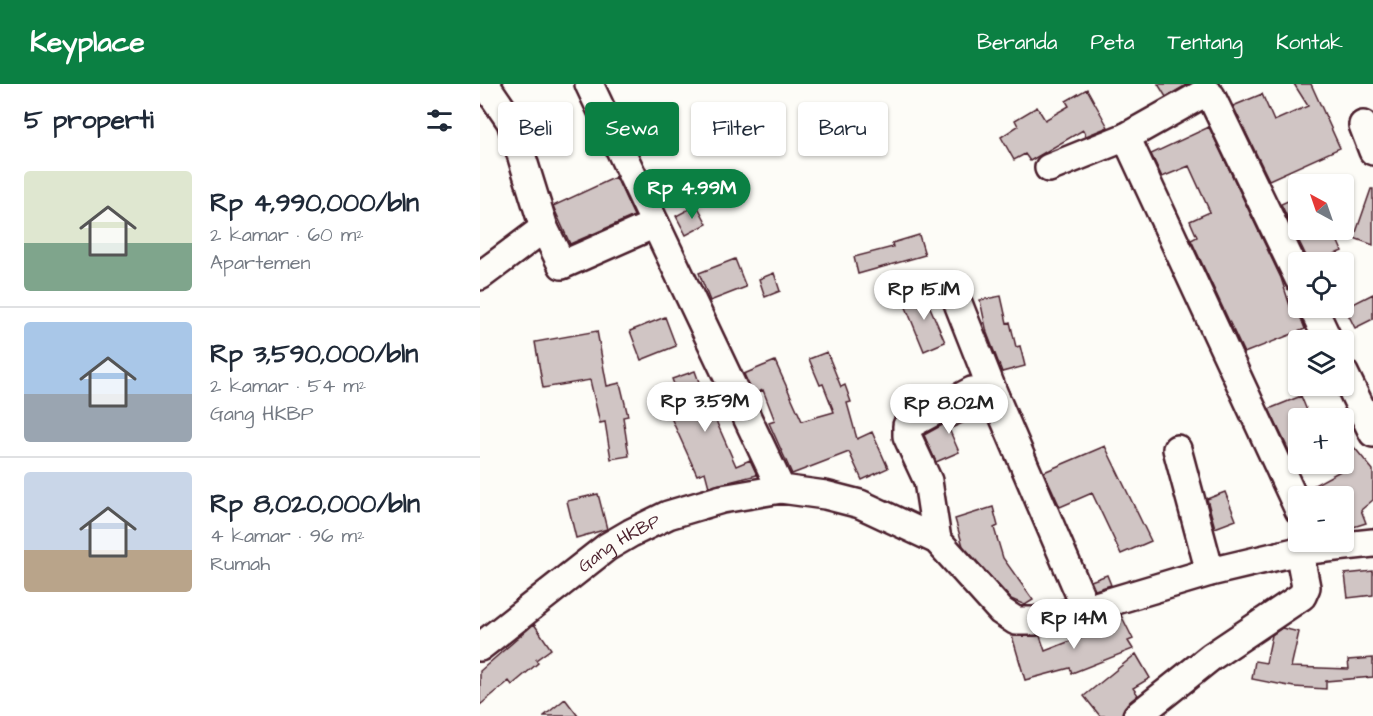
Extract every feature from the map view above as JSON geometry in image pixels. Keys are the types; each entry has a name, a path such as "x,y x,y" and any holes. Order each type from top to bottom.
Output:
{"street":[{"path":"485,84 511,122 544,228 562,265 655,224"},
{"path":"589,84 781,489"},
{"path":"1049,168 1126,137 1210,87 1211,96 1288,256"},
{"path":"1364,125 1373,151"},
{"path":"1126,137 1288,486"},
{"path":"484,263 544,228"},
{"path":"954,293 995,397 1086,609"},
{"path":"995,397 984,390 972,391 907,426 907,436 928,481 937,540 1001,611 1016,621 1034,621 1086,609 1210,572 1290,552"},
{"path":"1354,394 1373,433"},
{"path":"1177,449 1210,572"},
{"name":"Gang HKBP","path":"480,647 607,547 668,515 722,499 781,489 825,495 860,504 937,540"},
{"path":"1354,544 1373,543"},
{"path":"1137,716 1211,657 1302,596 1306,587 1310,552"}],"building":[{"path":"1158,84 1188,84 1166,97"},
{"path":"1294,84 1311,84 1340,148 1269,180 1233,106 1262,94 1274,121 1308,106"},
{"path":"1087,89 1108,127 1086,136 1083,130 1030,161 1025,154 1014,160 1001,137 1018,126 1015,120 1037,107 1045,120 1069,106 1066,101"},
{"path":"1209,127 1281,278 1288,300 1288,318 1301,318 1305,329 1288,330 1288,336 1244,353 1191,240 1197,237 1190,221 1210,212 1189,166 1162,177 1151,154"},
{"path":"616,177 634,216 570,244 553,206"},
{"path":"1371,189 1373,189 1373,245 1354,238"},
{"path":"1288,201 1288,218 1281,204"},
{"path":"697,205 707,224 686,235 676,216"},
{"path":"919,235 925,255 858,274 854,257 893,247 892,243"},
{"path":"1298,240 1337,240 1342,251 1340,252 1304,252"},
{"path":"735,259 746,287 710,301 699,273"},
{"path":"774,273 780,291 765,297 759,279"},
{"path":"923,291 945,342 924,351 903,300"},
{"path":"1373,294 1373,319 1355,328 1350,318 1354,318 1354,304"},
{"path":"1001,296 1007,323 1010,322 1016,347 1020,346 1025,366 1002,372 987,333 980,300"},
{"path":"665,317 676,346 641,360 630,331"},
{"path":"597,331 607,386 620,383 628,416 623,417 629,456 611,459 605,422 600,423 590,380 543,388 535,342"},
{"path":"827,352 841,387 845,385 851,402 847,403 857,439 872,432 888,468 862,480 849,452 792,474 769,423 775,421 763,390 753,394 744,374 775,361 802,421 834,412 823,384 820,385 809,359"},
{"path":"695,371 703,393 716,388 726,410 713,414 736,466 750,460 757,475 709,487 705,472 697,475 667,409 681,403 672,379"},
{"path":"1301,396 1306,408 1288,408 1288,449 1269,409"},
{"path":"977,406 985,413 949,429 959,452 936,462 924,435"},
{"path":"1105,446 1151,541 1121,554 1092,493 1060,507 1044,472"},
{"path":"1354,447 1373,470 1373,500 1361,510 1366,523 1354,527 1354,486 1313,486 1335,474 1354,474"},
{"path":"1225,492 1236,520 1215,528 1207,499"},
{"path":"598,494 607,529 576,538 567,501"},
{"path":"993,507 998,526 994,528 1003,558 1033,600 1025,605 1011,599 963,546 955,519"},
{"path":"1373,571 1373,595 1348,598 1345,574"},
{"path":"1107,575 1111,585 1095,590 1091,581"},
{"path":"1121,615 1133,639 1128,641 1133,649 1072,673 1070,668 1025,680 1012,636 1040,636 1045,651 1093,632 1090,625"},
{"path":"534,624 551,649 536,660 538,663 512,685 509,681 480,705 480,671"},
{"path":"1282,628 1299,632 1291,667 1349,669 1348,660 1373,658 1373,677 1326,681 1326,689 1294,687 1252,679 1255,661 1266,663 1272,635"},
{"path":"1136,654 1150,678 1133,688 1138,695 1127,704 1122,716 1100,716 1084,696"},
{"path":"565,699 578,716 544,716"}]}
